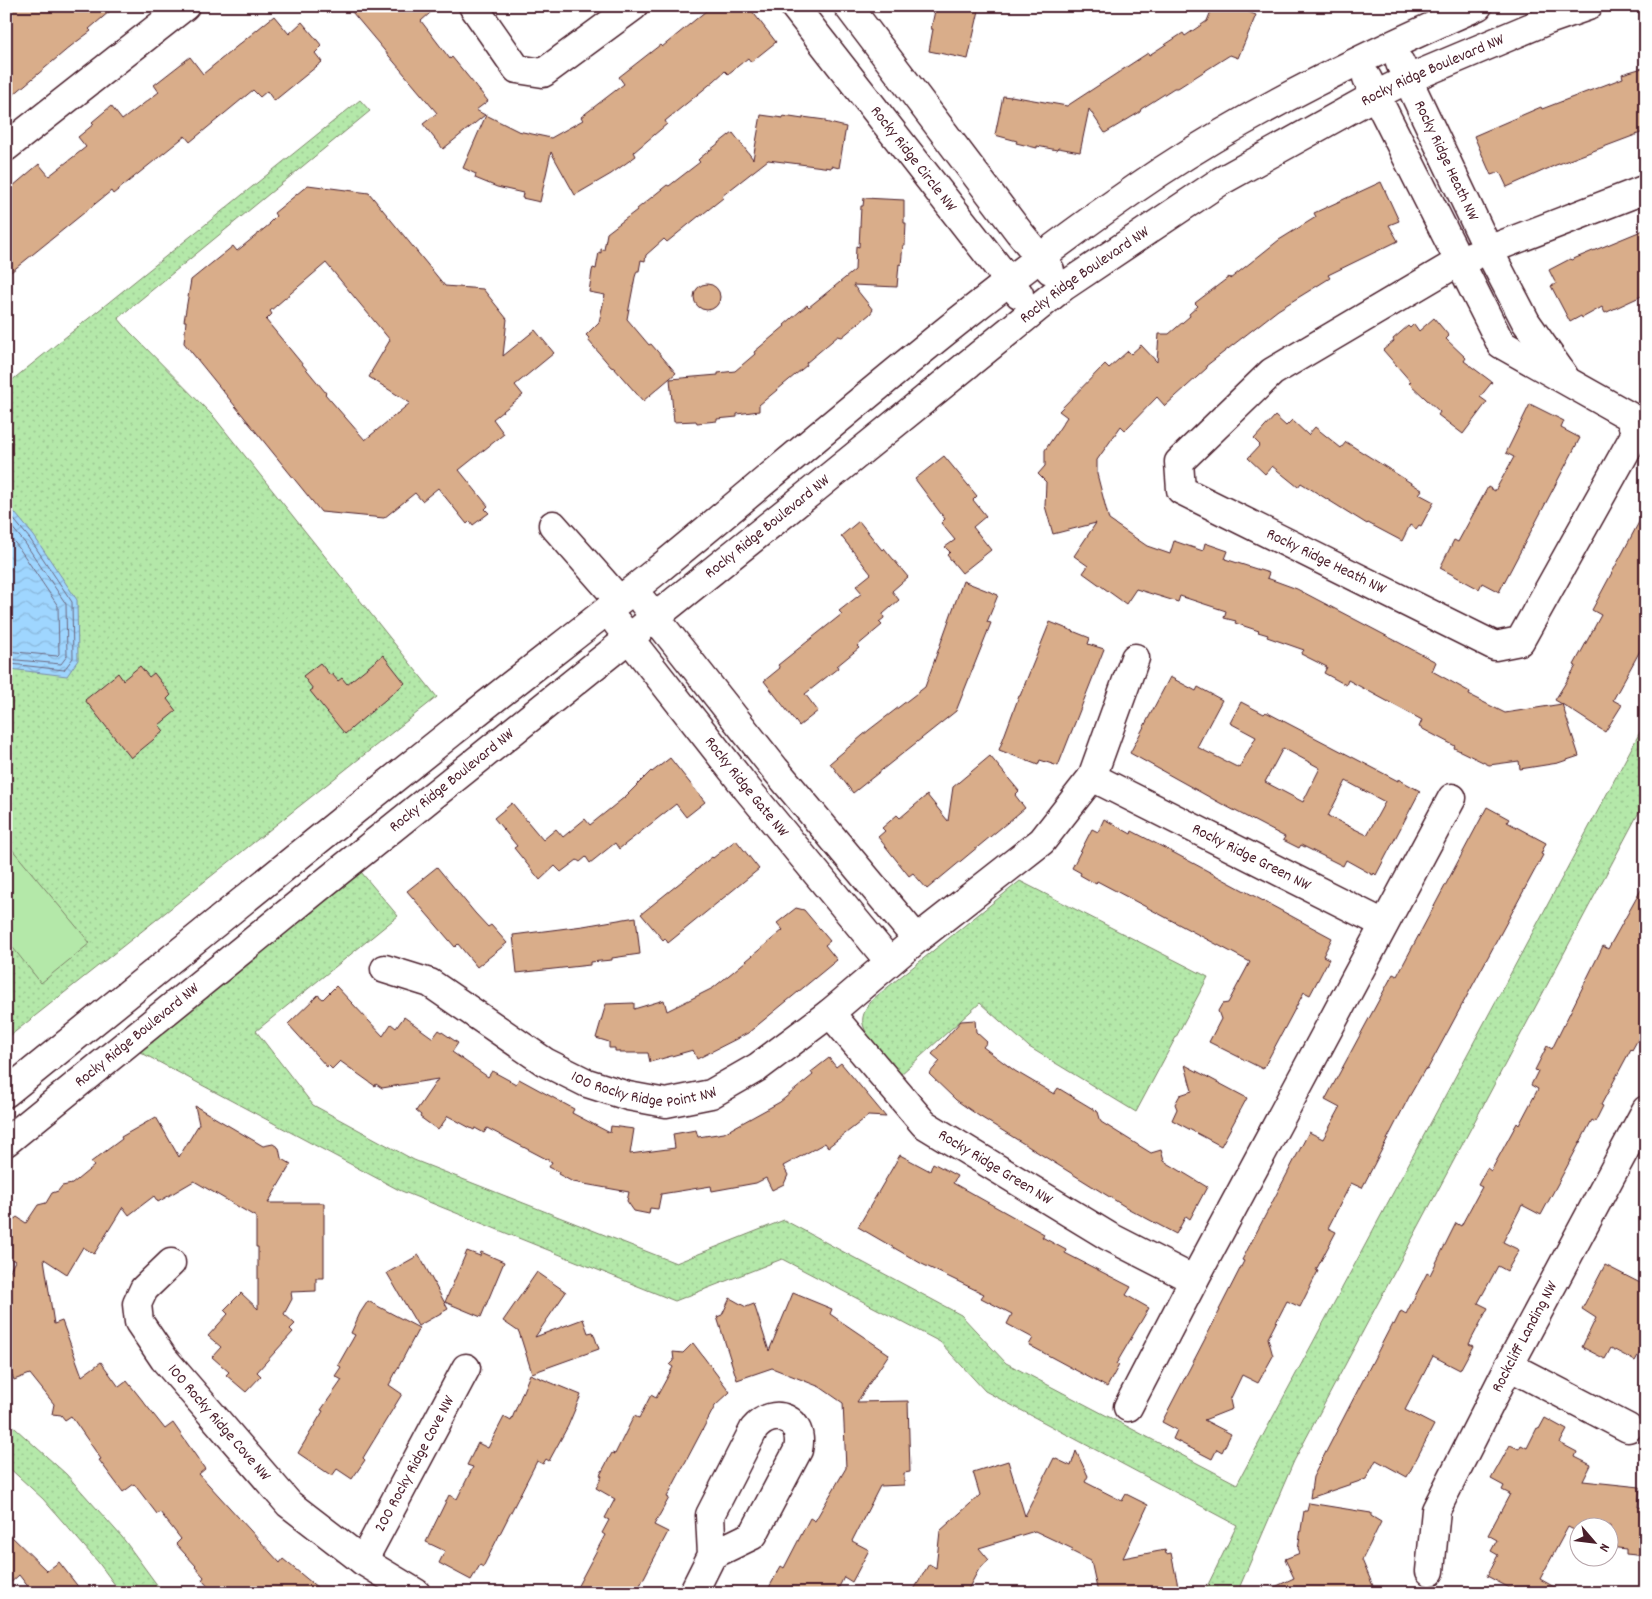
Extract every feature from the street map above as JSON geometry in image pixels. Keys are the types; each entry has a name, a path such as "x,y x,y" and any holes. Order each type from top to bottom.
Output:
{"street":[{"path":"6,147 185,6"},
{"path":"473,6 517,68 543,73 634,6"},
{"name":"Rocky Ridge Circle NW","path":"794,6 1032,311"},
{"path":"848,6 1019,232 1063,287"},
{"path":"6,1093 141,982 620,600 1040,256 1163,170 1298,90 1359,62 1390,45 1478,6"},
{"name":"Rocky Ridge Boulevard NW","path":"6,1142 1063,287 1221,181 1376,95 1408,79 1548,20 1588,6"},
{"name":"Rocky Ridge Heath NW","path":"1390,45 1408,79 1488,249 1526,322 1569,384"},
{"name":"Rocky Ridge Heath NW","path":"1359,62 1460,261 1501,344 1569,384 1629,416 1636,433 1520,641 1495,646 1181,490 1179,462 1272,372 1460,261 1488,249"},
{"path":"1488,249 1646,189"},
{"path":"554,525 620,600"},
{"name":"Rocky Ridge Gate NW","path":"620,600 655,617 775,769 917,939"},
{"name":"Rocky Ridge Gate NW","path":"620,600 629,638 748,790 889,962"},
{"path":"889,962 1042,841 1092,777 1136,658"},
{"name":"Rocky Ridge Green NW","path":"1092,777 1384,924"},
{"path":"1128,1407 1452,798"},
{"name":"100 Rocky Ridge Point NW","path":"385,969 430,983 545,1062 587,1083 628,1096 666,1103 711,1094 758,1067 830,1013 889,962"},
{"name":"Rocky Ridge Green NW","path":"830,1013 924,1124 1108,1236 1194,1280"},
{"name":"Rockcliff Landing NW","path":"1430,1571 1436,1510 1509,1366 1646,1110"},
{"name":"100 Rocky Ridge Cove NW","path":"171,1264 144,1289 137,1304 139,1322 164,1359 289,1504 363,1560 416,1593"},
{"path":"1509,1366 1628,1428"},
{"name":"200 Rocky Ridge Cove NW","path":"363,1560 466,1368"},
{"path":"693,1593 712,1556 710,1515 754,1429 760,1422 775,1416 790,1421 799,1434 798,1450 753,1535 712,1556"}],"green space":[{"path":"360,100 370,111 118,318 214,417 437,697 6,1039 6,385"},
{"path":"1646,721 1646,799 1294,1461 1237,1593 1204,1593 1237,1525 985,1391 940,1342 782,1259 675,1301 399,1190 138,1051 361,872 398,916 256,1031 313,1105 414,1160 676,1263 784,1220 961,1315 1006,1363 1237,1484"},
{"path":"6,842 90,943 41,983 6,939"},
{"path":"1020,881 1208,977 1136,1112 1029,1047 980,1003 900,1075 868,1036 863,1024 863,1017 865,1010 873,999"},
{"path":"6,1420 66,1474 122,1537 163,1593 121,1593 98,1562 43,1499 6,1465"}],"water":[{"path":"6,502 34,536 77,600 78,660 67,676 6,670"}],"building":[{"path":"6,6 116,6 89,29 91,31 6,101"},
{"path":"347,6 438,6 421,21 450,59 452,57 488,101 476,110 485,115 443,149 423,124 437,113"},
{"path":"712,6 748,6 776,42 751,62 748,58 728,74 725,71 665,121 667,124 634,152 636,156 611,174 575,195 551,152 540,202 522,198 523,193 497,187 475,178 476,174 463,168 486,115 518,131 551,138 583,120 581,117 624,84 619,77 660,45 662,47"},
{"path":"936,6 980,6 968,59 929,51"},
{"path":"1213,6 1234,6 1256,15 1238,58 1230,55 1178,88 1174,88 1141,109 1140,112 1105,133 1089,109 1080,152 1037,146 1037,148 995,135 1003,96 1067,106 1148,53 1149,55 1183,33 1185,36 1207,21"},
{"path":"274,16 289,34 302,22 322,46 315,53 322,62 274,101 267,91 260,97 253,90 190,142 185,136 113,194 111,191 6,276 6,192 39,164 49,176 86,147 78,137 111,106 122,120 159,92 154,85 190,57 203,74"},
{"path":"1646,67 1646,131 1556,165 1507,187 1500,172 1491,175 1474,136 1541,107 1542,109 1623,78 1622,74"},
{"path":"761,115 825,120 825,122 846,127 839,168 768,160 667,242 664,239 646,255 645,261 641,260 639,271 637,271 635,277 627,319 676,373 643,401 611,367 588,340 589,338 586,335 599,322 605,295 589,292 592,271 593,268 596,269 599,252 601,253 601,249 604,250 607,233 667,185 669,186 700,162 698,160 700,158 729,135 733,133 753,159"},
{"path":"1381,182 1399,221 1389,225 1398,241 1328,275 1330,278 1278,310 1206,366 1207,368 1165,406 1157,397 1125,430 1121,426 1097,460 1097,474 1109,520 1147,546 1170,554 1174,541 1203,551 1205,543 1228,551 1225,559 1269,573 1267,578 1297,589 1436,662 1432,671 1470,692 1469,695 1505,713 1562,704 1579,756 1558,763 1520,769 1519,761 1489,765 1454,748 1455,746 1419,727 1422,720 1348,680 1346,685 1324,673 1327,667 1301,654 1304,650 1267,637 1268,635 1259,631 1235,623 1236,621 1224,618 1226,611 1180,596 1178,602 1136,589 1126,604 1083,573 1088,566 1074,556 1096,523 1053,534 1045,506 1046,482 1038,474 1045,466 1045,450 1067,417 1059,411 1105,364 1109,368 1128,351 1131,354 1141,345 1157,362 1159,334 1169,334 1190,316 1189,314 1198,306 1195,303 1229,277 1230,279 1279,240 1316,217 1314,213"},
{"path":"308,185 369,193 445,286 483,289 507,319 503,356 535,330 554,353 515,385 523,395 493,419 504,434 459,470 488,506 485,509 489,513 473,525 470,521 467,524 438,488 422,501 415,493 384,518 321,512 184,343 186,321 184,321 191,280 233,246 237,251 270,224 276,216 274,213","holes":["326,263 390,340 369,377 410,403 365,440 325,394 266,320 272,314 270,311"]},
{"path":"864,198 904,200 905,245 903,245 901,265 899,264 897,287 853,285 873,310 842,337 838,336 806,363 807,365 759,405 759,411 737,414 737,417 717,419 717,421 697,423 696,421 674,422 670,379 718,375 718,373 735,371 807,305 809,307 855,270 856,246 859,247 861,206 863,206"},
{"path":"1646,229 1646,294 1605,313 1602,307 1570,322 1551,286 1556,284 1549,270 1570,259"},
{"path":"707,284 716,288 720,297 716,306 707,310 698,306 694,297 698,288"},
{"path":"1434,318 1449,336 1446,339 1466,358 1464,361 1492,382 1480,397 1487,402 1463,434 1438,415 1440,412 1409,383 1411,382 1383,350 1408,326 1410,328 1414,324 1419,331"},
{"path":"1530,404 1564,421 1561,428 1580,438 1499,592 1482,583 1479,589 1440,568 1454,540 1458,542 1488,487 1495,491 1514,457 1506,453"},
{"path":"1275,416 1286,426 1292,420 1308,435 1315,427 1341,448 1346,442 1422,490 1419,494 1434,502 1421,526 1419,525 1416,529 1410,525 1402,541 1367,524 1301,483 1298,487 1272,466 1265,474 1248,458 1260,445 1254,439"},
{"path":"944,456 977,496 973,500 986,516 973,527 991,550 962,573 947,555 950,552 945,547 955,540 941,523 945,519 915,479"},
{"path":"1646,509 1646,640 1613,700 1622,705 1605,732 1555,700 1576,666 1574,665 1601,615 1592,610"},
{"path":"859,521 882,550 884,548 908,577 892,591 899,600 883,614 884,618 879,622 882,625 857,646 859,648 837,666 838,668 805,694 818,711 799,726 764,681 780,668 778,665 842,614 839,611 862,593 856,586 871,574 841,536"},
{"path":"963,581 998,595 987,622 991,623 956,711 853,793 830,763 925,687"},
{"path":"1050,622 1090,638 1088,644 1104,649 1058,766 1040,760 1038,765 999,750"},
{"path":"383,655 405,683 345,734 310,691 313,689 303,676 320,663 330,675 332,674 338,681 342,678 347,684"},
{"path":"140,666 149,677 154,673 171,695 167,699 176,711 159,725 164,731 131,758 85,700 118,673 123,680"},
{"path":"1170,677 1196,691 1198,687 1222,700 1197,747 1239,768 1256,737 1230,723 1241,702 1264,714 1266,712 1420,791 1376,875 1374,873 1373,875 1346,860 1343,866 1301,845 1299,848 1283,840 1285,837 1130,753","holes":["1283,748 1320,768 1303,802 1265,782","1346,781 1385,802 1367,835 1328,816"]},
{"path":"990,756 1019,791 1015,795 1025,808 927,889 913,873 909,876 878,837 885,831 882,828 897,815 900,818 927,795 948,821 953,787"},
{"path":"670,758 705,802 686,817 676,804 619,849 615,843 590,863 586,857 580,862 577,860 561,872 555,866 540,880 514,848 517,846 494,818 512,803 543,840 556,829 563,837 585,819 590,825 626,796 651,771"},
{"path":"1487,807 1509,819 1507,822 1546,843 1541,854 1543,855 1427,1070 1425,1069 1409,1097 1362,1188 1351,1183 1328,1228 1336,1232 1316,1270 1318,1271 1300,1307 1287,1301 1268,1338 1273,1356 1258,1383 1242,1375 1230,1400 1232,1409 1204,1420 1231,1434 1222,1452 1217,1449 1212,1459 1173,1439 1177,1430 1162,1422 1220,1310 1244,1261 1242,1260 1309,1132 1323,1139 1340,1108 1325,1100 1393,974 1397,976"},
{"path":"1104,819 1131,834 1132,831 1178,855 1332,938 1323,956 1329,959 1310,995 1304,992 1263,1069 1209,1042 1221,1019 1218,1011 1222,1004 1228,1003 1250,962 1097,881 1096,884 1072,868 1092,829 1098,832"},
{"path":"736,840 759,869 668,943 665,938 663,940 641,914"},
{"path":"437,867 475,913 488,927 491,925 507,943 477,967 458,944 455,947 407,891"},
{"path":"1646,881 1646,1025 1601,1105 1603,1106 1595,1122 1592,1120 1541,1215 1522,1205 1503,1242 1519,1250 1507,1271 1498,1266 1478,1303 1488,1308 1469,1344 1473,1346 1460,1370 1433,1356 1405,1410 1434,1425 1407,1477 1376,1460 1366,1479 1310,1498 1313,1477 1392,1324 1394,1325 1401,1311 1406,1314 1427,1273 1430,1275 1456,1223 1461,1226 1482,1187 1478,1185 1487,1168 1491,1171 1517,1123 1519,1125 1538,1089 1531,1085 1538,1071 1535,1070 1547,1046 1552,1049 1603,946 1608,949"},
{"path":"796,908 804,910 830,941 825,945 837,960 748,1033 697,1059 693,1050 650,1062 648,1053 619,1053 619,1051 615,1051 615,1048 609,1048 609,1042 596,1038 606,1004 634,1003 634,1009 664,1000 667,1011 713,988 783,930 777,923"},
{"path":"636,917 640,954 612,958 612,960 590,962 590,965 517,973 513,935"},
{"path":"336,986 383,1036 391,1024 396,1028 404,1017 433,1038 439,1030 458,1043 452,1052 488,1077 492,1071 516,1084 519,1079 574,1109 572,1113 610,1133 611,1126 634,1129 630,1154 675,1148 673,1134 696,1130 698,1137 724,1133 780,1102 813,1075 811,1072 829,1058 836,1067 841,1063 886,1117 868,1116 828,1147 825,1143 783,1166 788,1175 784,1184 772,1190 766,1178 756,1183 712,1191 711,1186 661,1194 658,1209 650,1208 649,1214 634,1211 627,1201 629,1192 573,1182 549,1167 552,1162 487,1128 484,1133 475,1128 474,1130 448,1116 438,1130 420,1117 421,1115 416,1111 438,1079 382,1088 376,1084 375,1086 340,1061 332,1069 328,1065 327,1067 288,1024 318,995 323,999"},
{"path":"975,1020 976,1032 987,1042 983,1047 1015,1071 1054,1094 1058,1088 1098,1112 1101,1122 1151,1153 1161,1150 1164,1161 1207,1187 1190,1219 1186,1216 1176,1234 1129,1209 979,1116 956,1100 929,1074 940,1061 932,1054 961,1021"},
{"path":"1185,1065 1247,1098 1221,1146 1172,1120 1177,1109 1175,1104 1180,1095 1192,1091"},
{"path":"195,1106 263,1146 273,1144 279,1148 281,1158 291,1164 268,1203 324,1203 324,1278 316,1278 316,1291 291,1292 292,1299 284,1314 295,1324 290,1329 293,1332 257,1372 261,1376 246,1392 226,1375 229,1372 212,1357 221,1347 208,1336 228,1314 224,1310 241,1293 258,1309 256,1217 194,1181 158,1202 154,1196 129,1215 123,1207 94,1254 83,1247 67,1274 44,1259 54,1324 62,1321 82,1376 101,1362 119,1387 127,1381 165,1429 173,1423 205,1469 199,1474 280,1563 283,1559 324,1593 214,1593 202,1580 204,1577 196,1566 176,1544 181,1539 160,1512 157,1514 134,1484 123,1492 99,1460 101,1459 71,1416 65,1420 61,1415 52,1414 54,1404 30,1374 14,1380 6,1360 6,1278 15,1261 6,1256 6,1226 17,1217 26,1223 38,1205 46,1203 52,1193 58,1191 62,1186 72,1184 94,1166 91,1162 122,1139 121,1137 156,1117 179,1157 199,1124"},
{"path":"900,1155 930,1171 933,1163 957,1176 953,1183 1044,1234 1042,1237 1066,1250 1065,1253 1131,1287 1126,1295 1149,1308 1116,1364 1119,1365 1107,1387 1029,1345 1033,1338 1007,1324 1012,1314 981,1298 984,1294 922,1264 858,1227"},
{"path":"467,1251 480,1256 481,1252 504,1262 481,1317 445,1302"},
{"path":"419,1255 448,1309 418,1326 387,1273"},
{"path":"1605,1265 1646,1286 1646,1355 1640,1352 1635,1361 1611,1348 1605,1359 1582,1347 1596,1318 1582,1309"},
{"path":"537,1272 566,1292 535,1337 583,1319 588,1333 593,1332 599,1349 532,1373 519,1332 503,1321"},
{"path":"793,1293 832,1309 830,1314 889,1354 857,1402 908,1401 910,1472 904,1473 904,1485 880,1486 852,1541 869,1550 852,1582 844,1577 836,1593 766,1593 781,1566 784,1568 810,1518 815,1521 846,1468 843,1403 820,1387 772,1368 737,1380 717,1317 722,1315 730,1298 746,1307 754,1304 769,1351"},
{"path":"368,1301 419,1328 389,1385 402,1394 363,1458 365,1460 352,1479 337,1469 332,1476 298,1453 323,1411 321,1410 342,1380 335,1376 341,1367 338,1365 355,1335 351,1333"},
{"path":"693,1343 730,1392 715,1406 654,1525 668,1532 636,1593 574,1593 605,1535 602,1533 609,1520 605,1518 615,1499 596,1488 602,1476 600,1475 612,1453 615,1454 634,1416 639,1418 651,1395 656,1398 673,1367 670,1365 674,1361 673,1352 683,1353"},
{"path":"530,1374 581,1395 568,1426 549,1461 546,1459 543,1464 537,1461 483,1567 480,1565 471,1580 439,1563 445,1551 426,1542 449,1495 457,1499 473,1467 467,1465 478,1443 488,1448 504,1417 511,1421"},
{"path":"1545,1418 1567,1430 1560,1443 1577,1452 1575,1457 1591,1465 1583,1481 1640,1487 1638,1507 1646,1508 1646,1556 1626,1554 1626,1549 1620,1548 1620,1516 1570,1516 1570,1528 1568,1527 1540,1579 1565,1593 1519,1593 1487,1576 1498,1555 1491,1551 1497,1540 1488,1535 1510,1494 1502,1490 1504,1486 1491,1479 1510,1445 1519,1449 1521,1445 1527,1448 1537,1428 1539,1429"},
{"path":"1076,1451 1088,1476 1085,1482 1122,1501 1126,1494 1148,1505 1123,1558 1165,1550 1166,1554 1171,1553 1178,1586 1146,1593 1098,1593 1091,1561 1071,1551 1073,1549 1035,1531 979,1548 989,1560 979,1569 966,1593 912,1593 929,1564 936,1568 940,1531 980,1495 973,1472 1008,1461 1025,1516 1054,1458 1071,1466"},
{"path":"1309,1503 1371,1513 1371,1516 1381,1522 1362,1560 1376,1593 1262,1593 1294,1578 1285,1559 1300,1553 1298,1548 1304,1511 1307,1511"},
{"path":"6,1531 47,1571 59,1562 83,1593 33,1593 19,1575 6,1587"}]}
